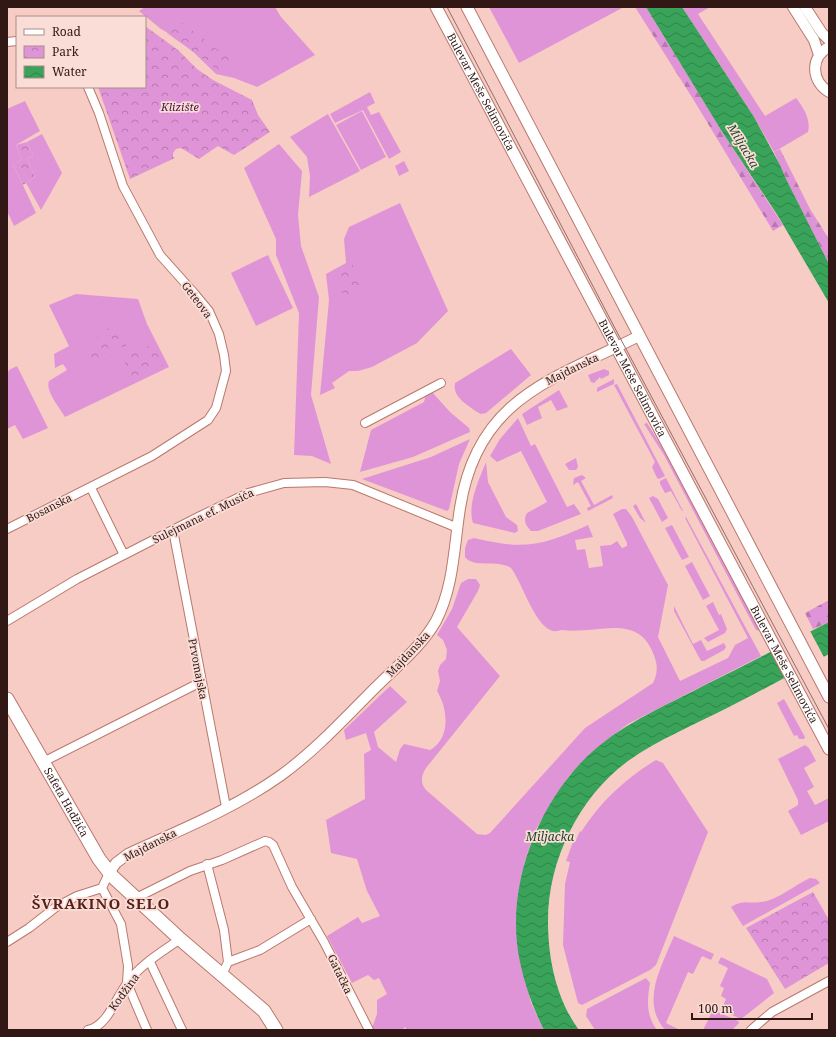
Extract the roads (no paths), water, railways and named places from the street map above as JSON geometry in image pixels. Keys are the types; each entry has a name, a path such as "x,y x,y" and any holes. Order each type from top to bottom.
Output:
{"main road":[{"name":"Bulevar Meše Selimovića","path":"436,7 829,749"},
{"path":"466,7 829,697"},
{"name":"Safeta Hadžića","path":"7,699 109,873 180,939 264,1011 276,1030"}],"street":[{"path":"793,7 814,40 819,55"},
{"path":"805,7 822,33 829,40"},
{"path":"829,47 819,55 816,62 816,78 820,85 829,92"},
{"name":"Geteova","path":"88,88 99,113 123,186 160,255 209,311 219,334 226,371 216,408 208,420 152,456 91,488"},
{"name":"Majdanska","path":"109,873 116,863 128,854 258,791 297,764 339,725 426,635 438,618 448,590 460,508 473,461 479,446 495,423 536,387 639,336"},
{"path":"364,423 441,383"},
{"name":"Sulejmana ef. Musića","path":"7,621 77,579 173,530 258,489 284,483 302,482 353,484 458,528"},
{"path":"91,488 124,555"},
{"name":"Bosanska","path":"7,529 91,488"},
{"name":"Prvomajska","path":"173,530 226,807"},
{"path":"43,762 201,682"},
{"name":"Gatačka","path":"207,864 222,860 265,841 273,845 292,887 311,919 369,1030"},
{"path":"136,898 207,864 221,916 228,962 222,975"},
{"path":"7,942 29,928 56,907 77,896 102,888 109,873"},
{"path":"102,888 121,924 128,966 127,983 147,1030"},
{"path":"228,962 260,950 311,919"},
{"name":"Kodžina","path":"92,1029 110,1011 127,983 135,974 180,939"},
{"path":"150,962 182,1030"},
{"path":"751,1030 772,1012 829,981"}],"water":[{"name":"Miljacka","path":"646,7 682,7 754,117 780,165 829,264 829,303 778,216 721,130"},
{"name":"Miljacka","path":"829,622 829,654 740,702 664,739 640,753 610,776 581,811 560,853 549,898 548,921 548,935 555,978 564,1005 579,1030 544,1030 524,980 520,962 516,934 517,905 522,876 530,847 556,794 573,771 593,751 619,731 662,707"}],"tram line":[{"path":"447,7 618,334 829,729"}],"district":[{"name":"ŠVRAKINO SELO","path":"101,904"}],"park label":[{"name":"Klizište","path":"180,107"}]}
